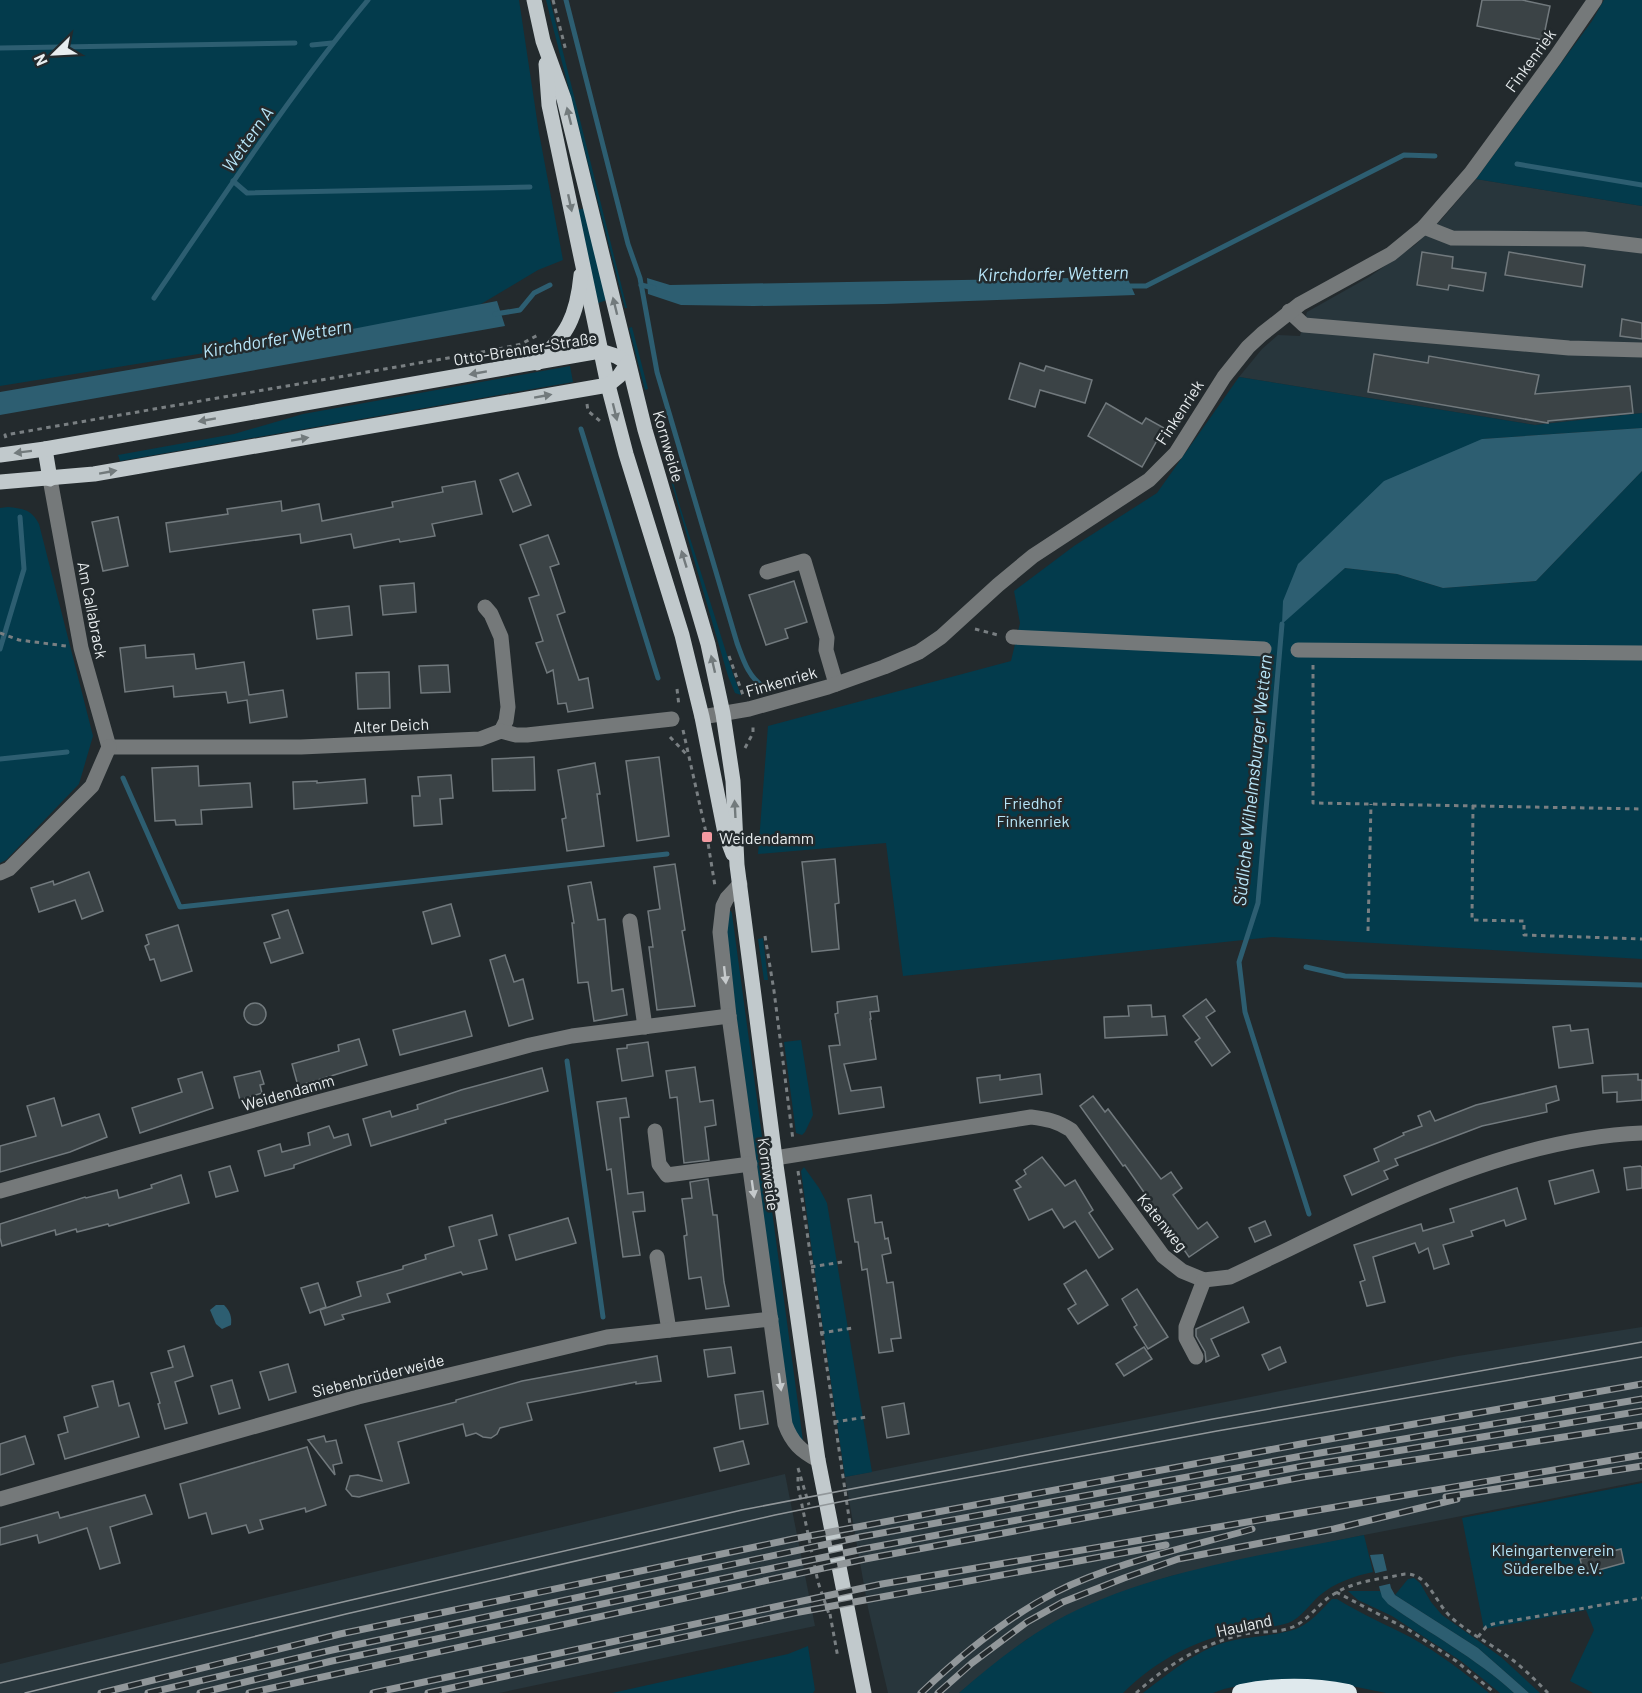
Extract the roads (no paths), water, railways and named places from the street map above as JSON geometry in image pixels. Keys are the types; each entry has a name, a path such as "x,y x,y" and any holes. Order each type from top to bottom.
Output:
{"highway":[{"path":"1241,1693 1277,1688 1348,1693"}],"main road":[{"name":"Kornweide","path":"534,0 543,41 549,105 600,351 627,454 670,594 702,717 725,833 737,865"},
{"name":"Kornweide","path":"543,41 564,99 645,430 708,644 723,714 734,790 737,865 775,1158 818,1460 864,1693"},
{"path":"536,363 558,342 568,327 580,292 582,260"},
{"name":"Otto-Brenner-Straße","path":"3,449 45,448 600,351 628,363"},
{"path":"0,482 105,472 608,385 619,376 628,363"},
{"path":"45,448 50,479"}],"street":[{"name":"Finkenriek","path":"702,717 748,710 836,684 919,652 936,641 1026,562 1140,488 1176,453 1214,391 1235,362 1255,341 1289,311 1391,254 1424,227 1471,173 1595,0"},
{"path":"1424,227 1452,238 1584,239 1642,246"},
{"path":"1289,311 1304,326 1569,348 1642,350"},
{"name":"Am Callabrack","path":"50,479 81,648 109,747"},
{"path":"767,572 804,561 827,638 826,650 836,684"},
{"path":"484,607 491,614 501,637 508,707 506,720 501,730"},
{"path":"1013,637 1264,649"},
{"path":"1305,651 1642,653"},
{"name":"Alter Deich","path":"109,747 301,747 480,739 501,730 516,735 527,735 672,719"},
{"path":"0,873 9,869 92,786 109,747"},
{"name":"Kornweide","path":"740,884 727,898 721,917 720,932 729,1016 785,1424 801,1451 818,1460"},
{"path":"630,921 645,1027"},
{"name":"Weidendamm","path":"0,1191 530,1045 572,1036 729,1016"},
{"name":"Katenweg","path":"775,1158 1031,1117 1059,1122 1071,1130 1163,1256 1182,1271 1204,1280"},
{"path":"655,1131 659,1164 667,1175 750,1164"},
{"path":"1196,1357 1186,1338 1186,1327 1204,1280 1230,1277 1433,1183 1470,1169 1522,1153 1567,1143 1642,1133"},
{"path":"657,1257 669,1330"},
{"name":"Siebenbrüderweide","path":"0,1499 358,1397 607,1337 771,1319"}],"waterway":[{"name":"Wettern A","path":"154,298 284,109 368,0"},
{"path":"566,0 628,244 640,278 657,372 737,643 750,673 764,687"},
{"path":"0,48 295,43"},
{"path":"312,45 332,43"},
{"name":"Kirchdorfer Wettern","path":"1124,286 1146,286 1404,155 1435,156"},
{"name":"Kirchdorfer Wettern","path":"1517,164 1642,185"},
{"path":"233,181 247,193 530,187"},
{"name":"Kirchdorfer Wettern","path":"495,314 520,310 534,293 550,285"},
{"name":"Kirchdorfer Wettern","path":"641,285 654,288"},
{"path":"581,429 658,678"},
{"path":"0,649 24,569 20,517"},
{"name":"Südliche Wilhelmsburger Wettern","path":"1282,624 1258,903 1239,962 1245,1012 1309,1214"},
{"path":"0,759 67,752"},
{"path":"123,778 180,907 667,854"},
{"path":"1306,967 1345,976 1642,985"},
{"path":"567,1061 603,1317"}],"tram line":[{"path":"0,1683 742,1510 1213,1419 1642,1342"},
{"path":"25,1693 346,1614 775,1515 1217,1431 1642,1357"}],"railway":[{"path":"101,1693 340,1634 793,1539 1301,1444 1642,1384"},
{"path":"148,1693 332,1650 860,1537 1302,1456 1642,1399"},
{"path":"200,1693 332,1661 863,1549 1304,1466 1642,1411"},
{"path":"249,1693 865,1559 1303,1477 1642,1425"},
{"path":"373,1693 882,1584 1642,1455"},
{"path":"1446,1497 1642,1466"},
{"path":"938,1693 972,1663 1027,1622 1063,1602 1124,1578 1178,1559 1334,1529 1457,1499"},
{"path":"921,1693 985,1638 1020,1613 1056,1592 1102,1572 1252,1529"},
{"path":"428,1693 794,1613 1166,1545"}],"place":[{"name":"Weidendamm","path":"707,837"}],"park label":[{"name":"Friedhof Finkenriek","path":"1033,811"},
{"name":"Kleingartenverein Süderelbe e.V.","path":"1553,1558"}]}
